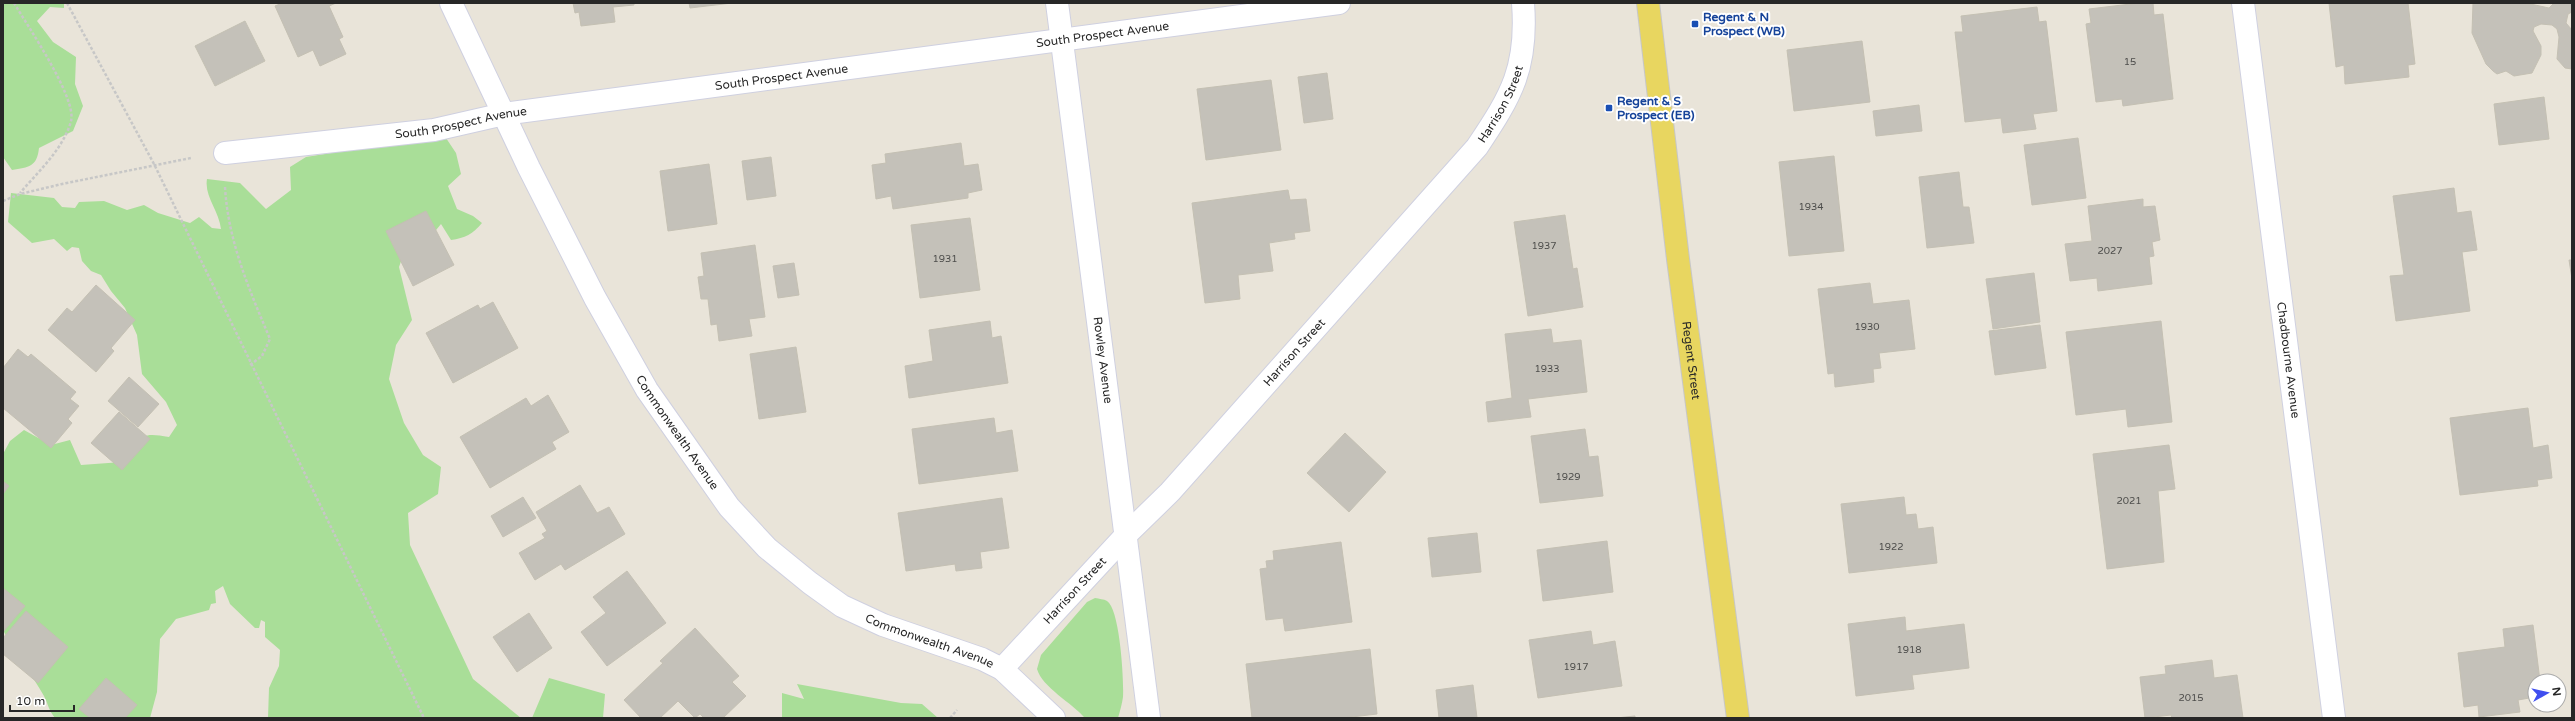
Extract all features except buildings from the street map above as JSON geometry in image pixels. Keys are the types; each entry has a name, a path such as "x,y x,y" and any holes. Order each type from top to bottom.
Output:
{"main road":[{"name":"Regent Street","path":"1648,3 1678,251 1738,718"}],"street":[{"name":"Commonwealth Avenue","path":"451,3 595,298 643,384 729,507 767,548 810,583 842,606 884,625 982,659 1002,669 1054,718"},
{"name":"Rowley Avenue","path":"1057,3 1127,534 1149,718"},
{"name":"South Prospect Avenue","path":"225,153 434,130 504,114 1339,3"},
{"name":"Harrison Street","path":"1002,669 1127,534 1170,492 1477,147 1502,110 1520,70 1525,31 1523,3"},
{"name":"Chadbourne Avenue","path":"2243,3 2334,718"}],"path":[{"path":"14,3 57,76 71,105 72,113 71,121 60,144 20,194"},
{"path":"67,3 154,164 250,365 424,718"},
{"path":"225,153 228,222 243,275 270,339 262,356 250,365"},
{"path":"3,201 20,194 62,184 184,159"},
{"path":"950,718 957,710"}],"green space":[{"path":"3,3 64,3 64,8 50,7 37,21 53,42 76,57 75,84 83,106 73,131 39,148 36,159 31,165 12,170 3,157"},
{"path":"444,135 456,153 461,174 448,186 457,209 473,216 482,223 468,235 451,240 441,224 432,235 405,250 399,267 412,320 396,345 389,379 404,423 423,455 441,467 438,494 408,513 410,545 473,679 521,718 268,718 269,688 279,666 280,650 265,637 265,622 261,620 259,628 255,628 230,604 223,586 215,591 216,603 211,604 209,610 176,619 160,639 157,692 150,718 55,718 34,679 3,630 3,454 10,441 24,430 51,445 70,440 81,465 122,462 140,438 151,435 169,437 177,425 166,402 142,374 137,335 125,308 111,291 101,275 91,271 82,261 79,248 72,247 67,251 54,239 32,243 8,222 11,193 54,198 62,207 75,208 79,202 104,201 127,210 144,205 158,213 190,223 199,217 212,228 221,229 218,216 208,191 207,179 240,183 266,209 291,190 290,167 306,157"},
{"path":"1095,598 1107,601 1115,617 1118,631 1122,662 1123,700 1118,718 1085,718 1045,682 1037,669 1041,655 1087,602"},
{"path":"549,678 605,694 603,718 532,718"},
{"path":"797,684 901,703 922,704 938,718 782,718 782,693 804,699"}],"place":[{"name":"Regent & N Prospect (WB)","path":"1695,24"},
{"name":"Regent & S Prospect (EB)","path":"1609,108"}]}
